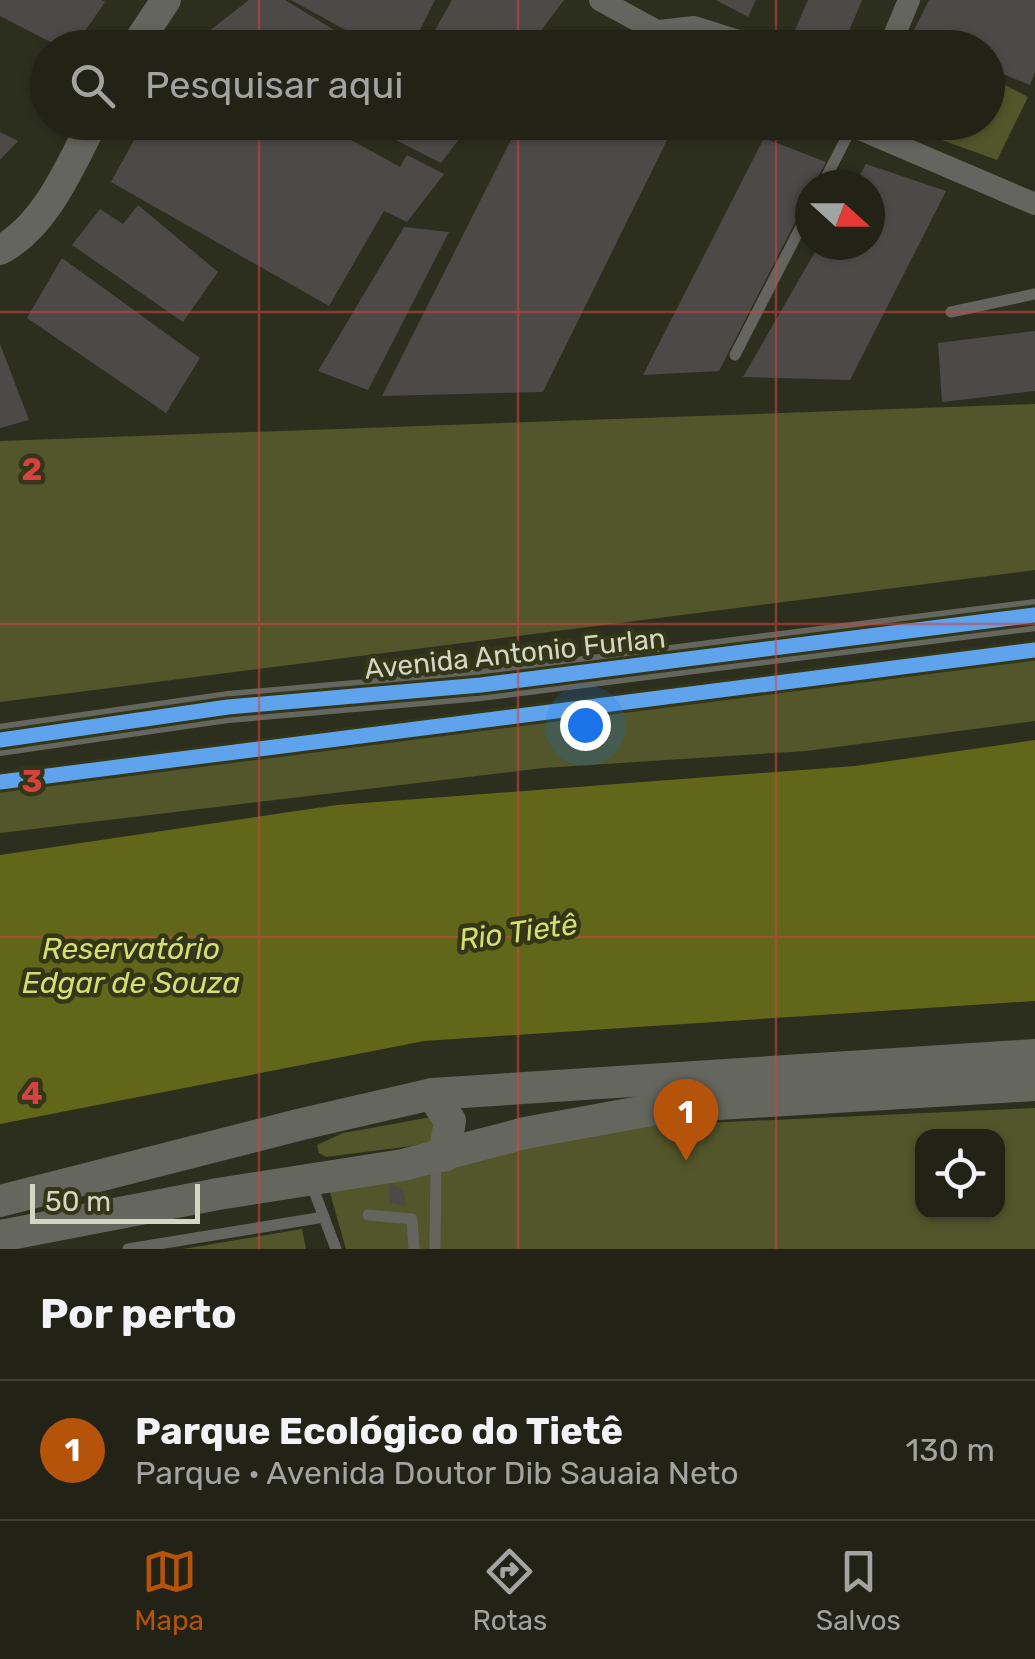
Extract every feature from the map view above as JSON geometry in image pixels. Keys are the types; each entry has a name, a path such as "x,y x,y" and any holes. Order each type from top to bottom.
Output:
{"main road":[{"name":"Avenida Antonio Furlan","path":"0,740 228,707 481,685 1035,615"},
{"path":"0,1202 432,1094 1035,1055"},
{"path":"0,1236 440,1156 525,1133 668,1107 1035,1086"},
{"path":"432,1094 450,1121 450,1138 440,1156"},
{"path":"302,1124 286,1151 286,1159 306,1180"}],"street":[{"path":"146,30 166,0"},
{"path":"600,0 657,30"},
{"path":"896,30 909,0"},
{"path":"671,30 701,30"},
{"path":"0,250 40,214 83,140"},
{"path":"885,140 1035,204"}],"lane":[{"path":"828,170 841,140"},
{"path":"735,354 795,238"},
{"path":"951,312 1035,294"},
{"path":"434,1249 440,1156"},
{"path":"306,1180 336,1249"},
{"path":"368,1215 412,1219 414,1249"},
{"path":"128,1249 324,1216"}],"shaded area":[{"path":"1005,85 1028,97 997,160 942,140 1005,140"},
{"path":"1035,404 1035,570 0,702 0,441"},
{"path":"1035,643 1035,721 806,751 543,768 0,833 0,780"},
{"path":"1035,1108 1035,1249 346,1249 328,1186 618,1127"},
{"path":"437,1116 435,1143 326,1157 319,1153 317,1145 343,1133"},
{"path":"302,1229 306,1249 183,1249"}],"water":[{"name":"Reservatório Edgar de Souza","path":"1035,740 1035,1001 424,1041 0,1124 0,855 337,805 855,766"}],"building":[{"path":"0,0 105,2 86,30 30,31 0,16"},
{"path":"249,0 285,0 334,30 210,30"},
{"path":"291,0 435,0 420,30 345,30"},
{"path":"452,0 564,0 542,30 435,30"},
{"path":"716,0 756,0 748,17"},
{"path":"808,0 862,0 850,30 795,30"},
{"path":"929,0 1035,0 1035,72 1030,85 1005,75 1005,30 914,30"},
{"path":"0,132 18,141 0,160"},
{"path":"134,140 351,140 400,167 407,155 444,174 407,222 384,211 329,306 111,182"},
{"path":"396,140 458,140 441,163"},
{"path":"511,140 667,140 543,392 382,396"},
{"path":"763,140 769,140 826,162 822,170 795,170 795,222 719,371 643,375"},
{"path":"866,164 884,170 863,170"},
{"path":"885,170 946,191 850,380 743,377 810,260 885,260"},
{"path":"138,205 218,272 183,322 72,245 100,209 123,224"},
{"path":"404,227 449,232 368,390 318,371"},
{"path":"62,258 200,358 166,413 27,318"},
{"path":"1035,331 1035,391 942,402 938,343"},
{"path":"0,344 29,420 0,428"},
{"path":"389,1182 403,1190 406,1206 390,1203"}],"cycle path":[{"path":"0,740 228,707 481,685 1035,615"},
{"path":"0,782 1035,650"}],"place":[{"name":"Parque Ecológico do Tietê","path":"686,1161"}],"water label":[{"name":"Rio Tietê","path":"518,932"}]}
